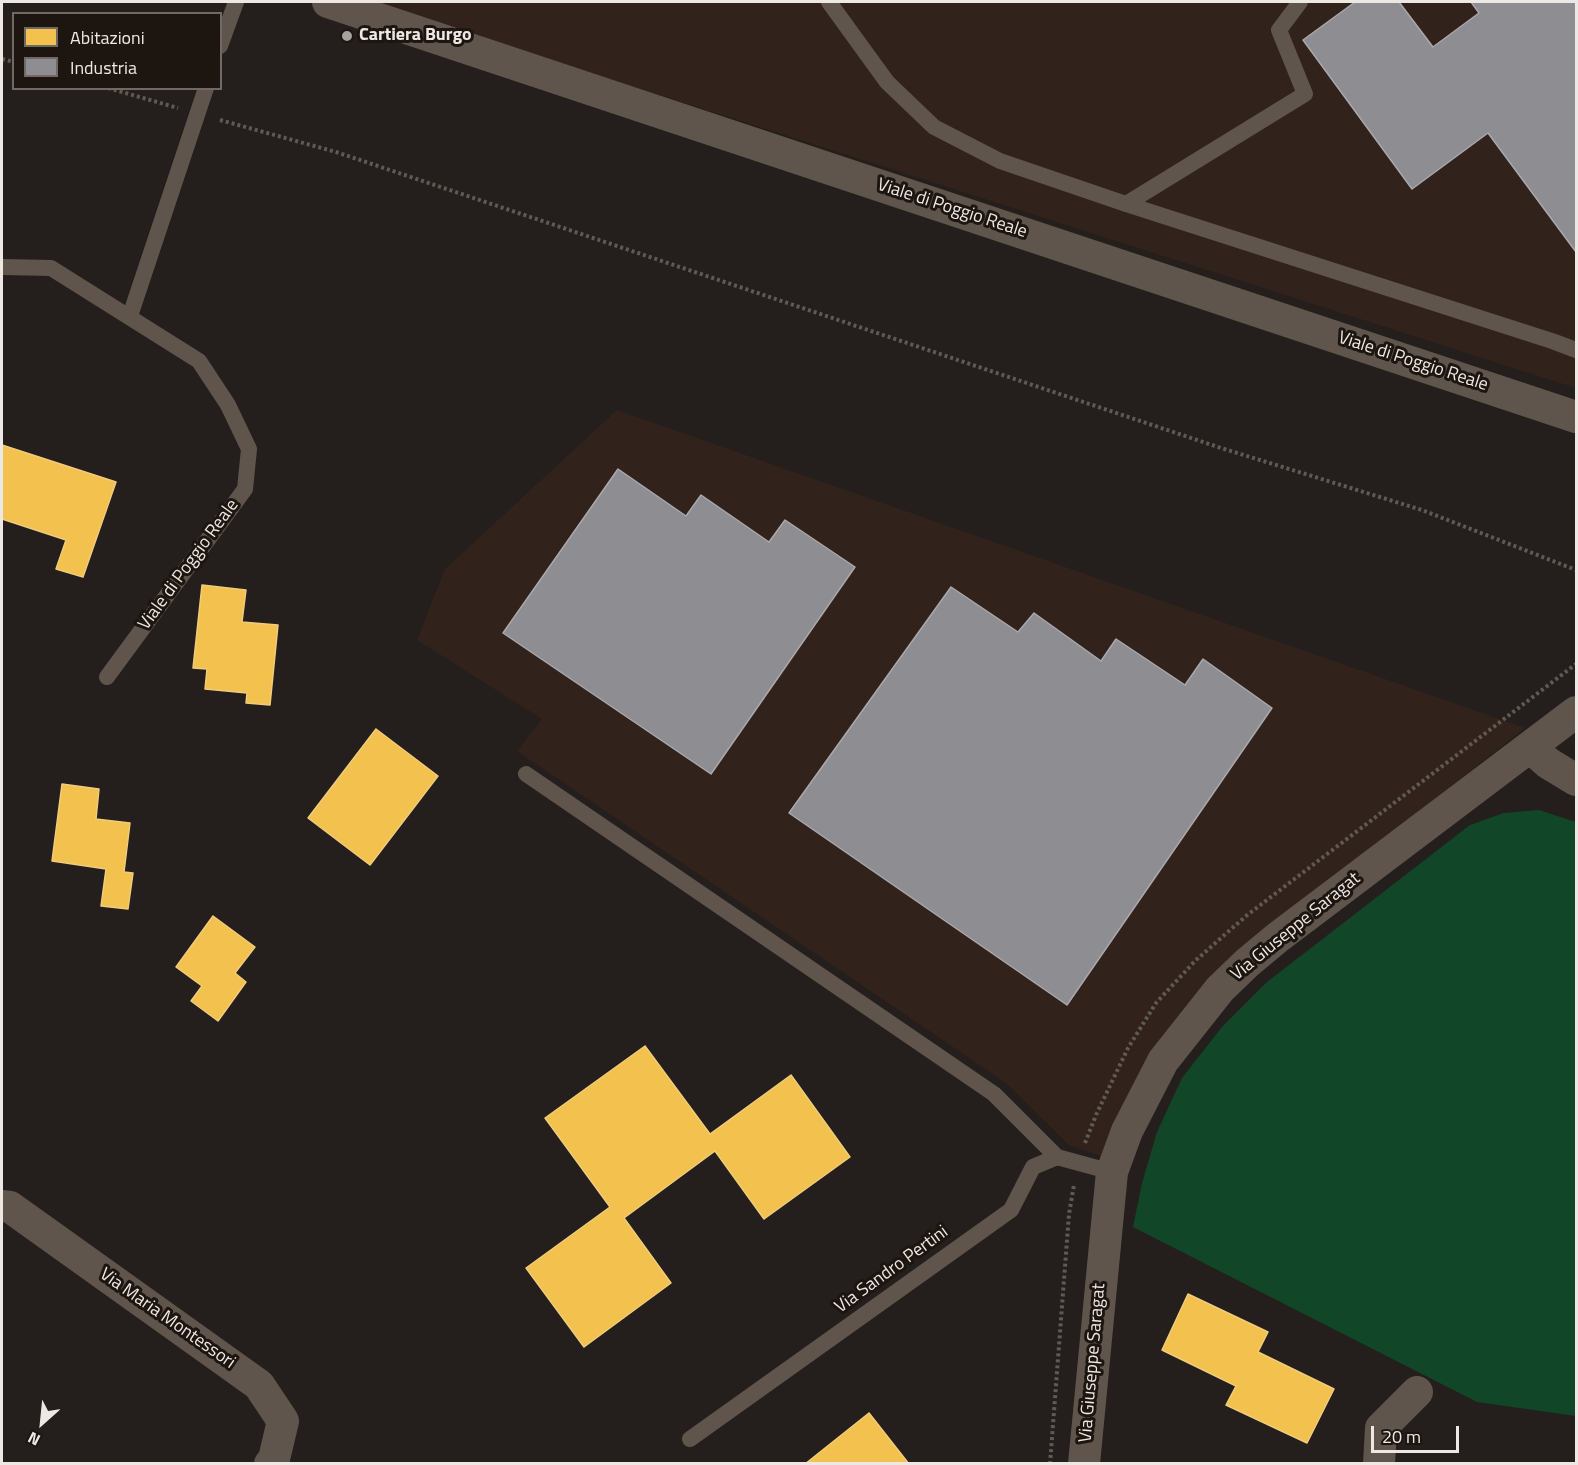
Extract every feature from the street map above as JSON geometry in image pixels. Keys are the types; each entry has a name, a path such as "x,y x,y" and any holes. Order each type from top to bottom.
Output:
{"street":[{"name":"Viale di Poggio Reale","path":"328,2 1576,417"},
{"name":"Via Giuseppe Saragat","path":"1084,1464 1112,1172 1128,1131 1163,1061 1220,988 1277,938 1576,712"},
{"path":"1530,747 1548,763 1576,780"},
{"name":"Via Maria Montessori","path":"2,1206 10,1207 259,1385 283,1421 274,1459 270,1464"},
{"path":"1379,1464 1381,1428 1417,1392"}],"lane":[{"path":"222,40 236,2"},
{"path":"829,2 887,82 934,127 1000,161 1126,204 1575,348"},
{"path":"1126,204 1305,94 1279,30 1300,2"},
{"path":"130,316 205,90"},
{"name":"Viale di Poggio Reale","path":"2,267 51,268 200,361 228,405 249,448 245,489 107,677"},
{"path":"526,774 994,1094 1057,1157 1112,1172"},
{"name":"Via Sandro Pertini","path":"690,1439 1011,1209 1033,1167 1057,1157"}],"path":[{"path":"115,90 336,152 1221,448 1422,510 1576,570"}],"shaded area":[{"name":"Cartiera Burgo","path":"369,2 1576,2 1576,388"},
{"path":"617,410 1525,728 1254,941 1104,1157 1069,1145 1006,1083 517,751 542,719 417,640 445,569"}],"green space":[{"path":"1539,810 1576,822 1576,1416 1477,1402 1133,1227 1142,1183 1157,1132 1182,1078 1222,1027 1267,982 1470,825 1504,813"}],"building: Abitazioni":[{"path":"2,445 116,482 83,577 56,569 66,540 2,519"},
{"path":"202,585 246,590 242,622 278,625 270,705 246,703 247,693 205,689 207,669 193,668"},
{"path":"376,729 438,776 370,865 308,818"},
{"path":"62,784 99,789 96,819 130,823 124,872 133,873 128,909 101,906 106,869 52,861"},
{"path":"213,916 255,947 235,973 246,982 218,1021 191,1001 202,986 176,967"},
{"path":"645,1046 710,1134 791,1075 850,1157 764,1219 715,1151 624,1218 671,1283 584,1347 526,1268 610,1207 545,1118"},
{"path":"1188,1294 1268,1332 1258,1352 1334,1389 1307,1443 1226,1405 1236,1386 1162,1350"},
{"path":"869,1413 909,1464 805,1464"}],"building: Industria":[{"path":"1355,2 1399,2 1433,47 1479,13 1471,2 1576,2 1576,252 1488,133 1412,189 1303,40"},
{"path":"618,469 686,516 701,495 769,542 785,520 855,567 711,774 503,633"},
{"path":"951,587 1018,632 1034,613 1101,661 1116,639 1185,685 1203,659 1272,708 1067,1005 789,813"}],"place":[{"name":"Cartiera Burgo","path":"347,36"}]}
